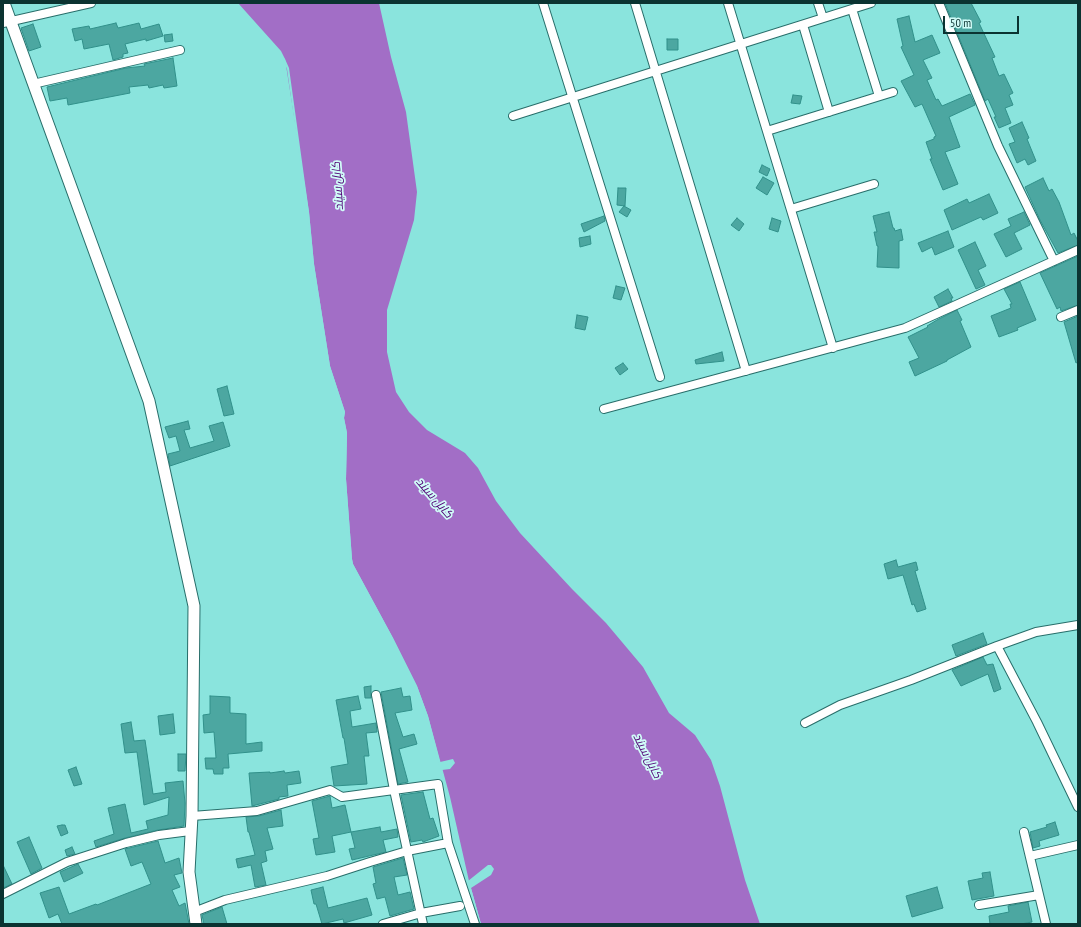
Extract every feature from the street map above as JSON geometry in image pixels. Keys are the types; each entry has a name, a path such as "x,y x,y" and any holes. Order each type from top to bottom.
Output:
{"street":[{"path":"4,3 7,22 33,84 149,401 194,606 192,816 189,872 196,924"},
{"path":"7,22 91,3"},
{"path":"543,3 660,377"},
{"path":"635,3 746,371"},
{"path":"728,3 833,348"},
{"path":"818,3 823,18"},
{"path":"513,116 871,3"},
{"path":"939,3 998,146 1054,261"},
{"path":"852,9 879,96"},
{"path":"802,25 829,112"},
{"path":"33,84 180,50"},
{"path":"767,132 893,92"},
{"path":"791,209 874,184"},
{"path":"604,409 905,328 1078,250"},
{"path":"1061,317 1078,310"},
{"path":"805,723 840,705 911,680 1036,632 1078,626"},
{"path":"997,646 1037,722 1078,807"},
{"path":"376,695 394,790 423,924"},
{"path":"192,816 257,811 330,790 342,797 438,784 448,843 475,924"},
{"path":"3,894 67,862 126,843 159,835 190,831"},
{"path":"1024,832 1046,924"},
{"path":"194,912 225,900 327,876 408,851 448,843"},
{"path":"1030,856 1078,845"},
{"path":"979,905 1040,896"},
{"path":"383,924 421,913 460,906"}],"water":[{"name":"کابل سيند","path":"238,3 379,3 391,57 406,112 417,192 414,220 387,310 387,352 396,392 409,412 427,430 465,453 478,468 496,501 520,533 606,623 643,667 669,713 695,735 711,760 720,786 745,880 760,924 481,924 469,881 450,797 428,716 417,686 353,564 346,479 347,433 344,418 345,412 330,366 314,264 309,212 285,59 281,51"}],"pier":[{"path":"282,57 285,59 289,68 309,212 314,264 330,366 345,412 344,418 347,433 346,479 353,564 417,686 428,716 440,762 453,759 455,763 450,769 442,770 468,881 488,865 491,865 494,869 491,875 471,888 481,924 479,924 467,881 448,798 426,717 415,687 350,560 344,479 345,433 342,418 343,412 328,367 312,265 307,212 287,69"}],"building":[{"path":"945,3 971,3 981,22 979,23 995,57 992,58 999,76 1004,74 1013,93 1009,95 1013,105 1005,108 1011,123 999,128 988,99 985,101"},
{"path":"909,16 915,42 932,35 940,53 923,60 932,78 927,80 936,100 938,99 942,106 970,94 975,105 949,117 960,147 945,152 958,184 943,190 930,159 932,159 926,142 934,139 936,136 922,104 915,107 901,81 914,75 901,47 903,46 897,19"},
{"path":"116,23 118,28 139,23 141,29 159,24 163,36 146,41 146,39 125,44 128,53 123,54 123,57 113,60 109,44 84,49 82,39 75,41 72,29 89,26 90,29"},
{"path":"33,24 41,47 29,51 21,28"},
{"path":"172,34 173,41 165,42 164,35"},
{"path":"667,39 678,39 678,50 667,50"},
{"path":"173,58 177,86 164,88 163,85 149,88 148,85 129,87 130,93 68,105 67,98 50,101 47,87 126,68 145,66 144,64"},
{"path":"793,95 802,96 800,104 791,103"},
{"path":"1022,122 1036,161 1028,165 1025,159 1017,163 1009,144 1015,142 1009,128"},
{"path":"762,165 770,169 767,176 759,172"},
{"path":"763,177 774,183 767,195 756,188"},
{"path":"1043,178 1049,191 1052,189 1059,202 1071,235 1074,233 1078,241 1078,245 1058,253 1040,220 1025,187"},
{"path":"618,188 626,188 625,206 617,205"},
{"path":"989,194 998,213 983,220 981,217 952,230 944,210 967,199 969,203"},
{"path":"624,206 631,210 627,217 619,212"},
{"path":"889,212 893,228 895,231 901,229 903,240 899,241 899,268 877,267 878,246 874,232 877,232 873,216"},
{"path":"1024,212 1030,225 1014,233 1022,249 1006,257 994,234 1011,226 1008,219"},
{"path":"604,216 605,221 584,232 581,224"},
{"path":"737,218 744,224 739,231 731,225"},
{"path":"772,218 781,221 778,232 769,229"},
{"path":"948,231 954,247 935,255 932,247 922,252 918,243"},
{"path":"590,236 591,244 580,247 579,238"},
{"path":"975,242 986,266 978,270 985,285 976,289 958,250"},
{"path":"1078,256 1078,305 1061,311 1060,307 1057,309 1040,273"},
{"path":"1020,282 1036,320 1017,328 1018,330 999,337 991,316 1011,308 1010,304 1012,304 1004,289"},
{"path":"616,286 625,288 621,300 613,298"},
{"path":"948,289 953,298 951,298 952,301 939,307 934,297"},
{"path":"957,310 971,347 947,361 915,376 909,362 919,358 908,337"},
{"path":"577,315 588,317 585,330 575,328"},
{"path":"1078,316 1078,362 1076,363 1064,322"},
{"path":"722,352 724,361 696,364 695,360"},
{"path":"623,363 628,369 620,375 615,368"},
{"path":"227,386 234,414 224,416 217,389"},
{"path":"188,421 190,429 184,430 190,448 214,441 209,426 223,422 230,446 170,466 168,454 180,451 176,436 169,438 165,427"},
{"path":"896,560 898,567 916,562 918,570 915,571 926,609 917,612 914,604 912,605 903,575 888,579 884,564"},
{"path":"983,633 987,644 956,656 952,645"},
{"path":"983,657 987,665 993,664 1001,689 994,692 988,674 961,686 952,670"},
{"path":"371,686 371,698 365,698 364,687"},
{"path":"401,688 403,697 410,696 412,710 395,713 403,737 414,734 417,744 399,749 408,782 398,784 381,692"},
{"path":"210,696 230,697 230,713 246,714 246,744 262,742 262,751 228,754 229,768 223,768 223,774 214,774 213,769 206,769 205,758 216,758 214,732 204,733 203,715 210,714"},
{"path":"358,696 361,709 350,711 352,727 376,723 377,732 366,733 369,756 364,756 367,784 334,786 331,767 348,764 336,700"},
{"path":"173,714 175,733 160,735 158,716"},
{"path":"131,722 134,741 145,740 153,794 166,792 165,783 183,781 185,803 184,826 158,830 96,847 94,841 114,834 108,808 125,804 131,833 148,829 146,821 168,815 169,797 144,805 137,752 125,753 121,724"},
{"path":"178,754 186,754 185,771 178,771"},
{"path":"76,767 82,784 74,786 68,770"},
{"path":"284,771 285,773 299,771 301,783 287,785 288,796 279,797 279,799 252,806 249,773"},
{"path":"423,792 430,819 433,818 439,836 423,842 422,840 411,842 401,795"},
{"path":"330,796 332,808 345,805 351,832 332,836 335,852 316,855 313,839 319,838 312,801"},
{"path":"281,810 283,826 267,828 273,849 265,851 267,861 261,863 266,885 255,887 251,865 238,868 236,859 255,855 248,832 246,817 259,816"},
{"path":"1055,822 1059,835 1039,841 1040,846 1033,848 1030,832 1047,827 1046,825"},
{"path":"65,825 68,833 61,836 57,826"},
{"path":"380,827 381,832 397,829 398,837 383,840 386,852 352,860 349,849 355,848 351,832"},
{"path":"29,837 42,868 31,874 17,842"},
{"path":"158,841 165,863 179,858 182,873 174,875 180,887 172,890 179,906 185,903 189,924 62,924 58,914 49,918 40,893 59,887 69,914 151,884 142,862 131,866 125,849"},
{"path":"72,847 75,854 67,856 65,850"},
{"path":"403,858 407,875 394,877 398,895 410,892 414,909 390,916 385,897 377,899 373,884 376,883 373,867"},
{"path":"78,864 83,873 64,882 60,872"},
{"path":"3,865 12,884 3,888"},
{"path":"990,872 994,896 972,900 968,881 983,878 982,873"},
{"path":"323,887 328,908 367,898 372,915 344,923 343,919 322,924 316,904 314,904 311,890"},
{"path":"937,887 943,908 912,917 906,896"},
{"path":"1028,902 1032,922 1021,924 990,924 989,916 1009,912 1008,906"},
{"path":"222,907 227,924 204,924 202,915"}]}
